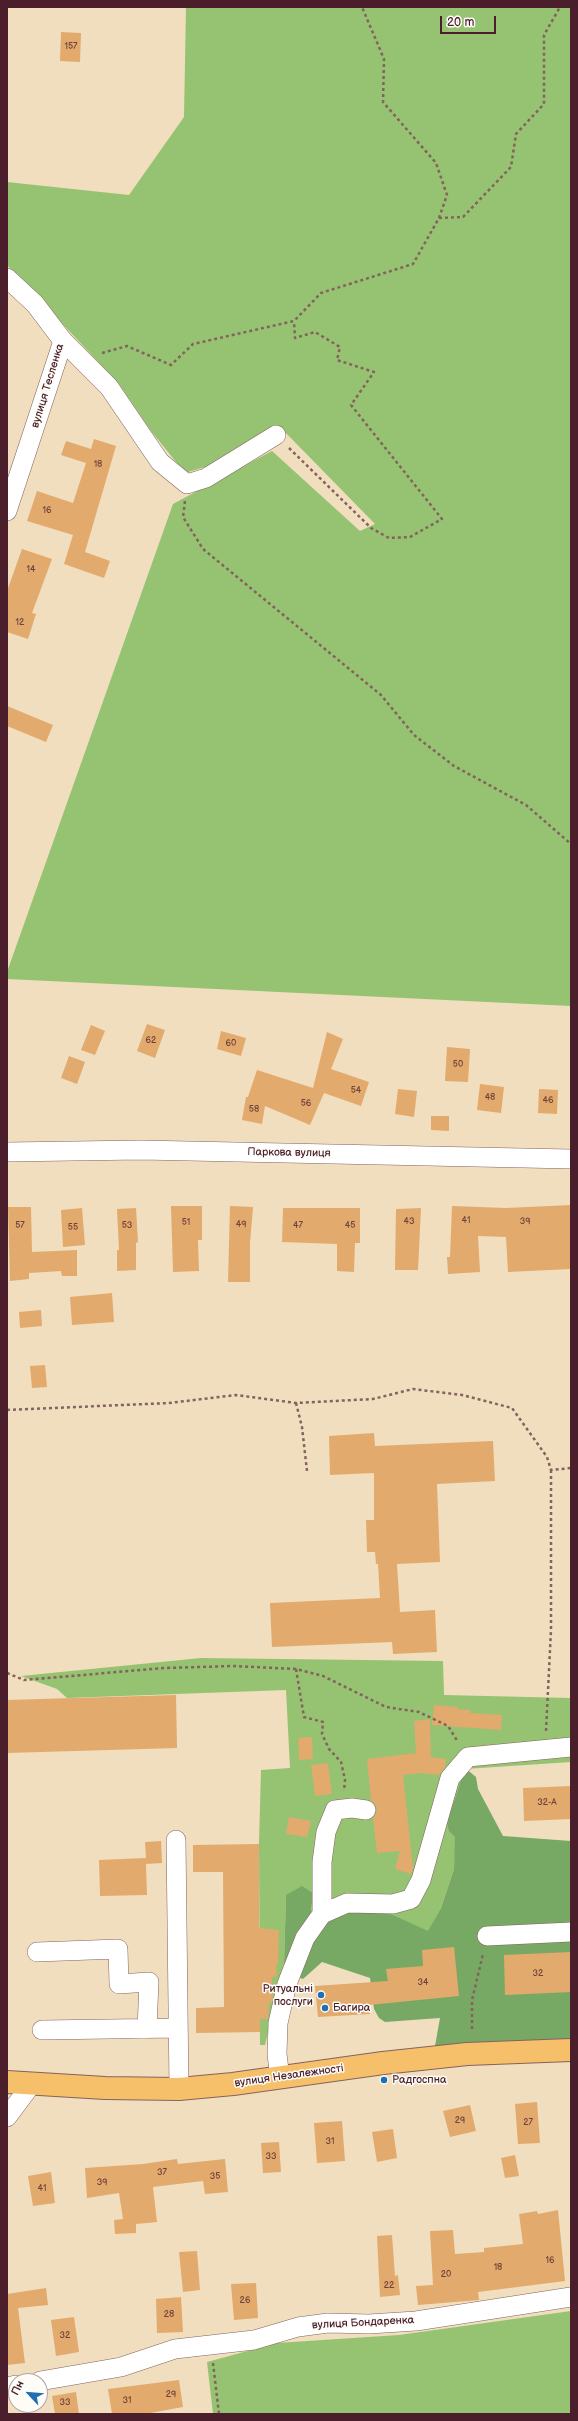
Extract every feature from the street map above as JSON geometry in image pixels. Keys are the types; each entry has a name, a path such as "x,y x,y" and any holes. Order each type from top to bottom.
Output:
{"main road":[{"name":"вулиця Незалежності","path":"7,2082 31,2085 179,2089 280,2078 383,2063 467,2054 571,2050"}],"street":[{"name":"вулиця Тесленка","path":"7,278 36,304 63,341 7,511"},
{"path":"63,341 109,387 160,462 187,484 206,478 276,435"},
{"name":"Паркова вулиця","path":"7,1152 141,1150 571,1159"},
{"path":"280,2078 277,2054 278,2023 287,1984 305,1938 322,1914 347,1903 393,1904 411,1899 421,1880 450,1778 468,1757 546,1748 571,1747"},
{"path":"322,1914 323,1855 326,1832 335,1810 352,1808 366,1810"},
{"path":"176,1840 179,2089"},
{"path":"487,1936 571,1932"},
{"path":"36,1952 118,1949 119,1984 149,1982 147,2029"},
{"path":"42,2030 178,2028"},
{"path":"7,2117 31,2085"},
{"name":"вулиця Бондаренка","path":"48,2380 121,2367 175,2349 254,2340 298,2327 328,2323 369,2324 416,2321 571,2297"}],"path":[{"path":"82,359 127,346 171,365 193,344 294,321 321,293 414,264 439,218 447,195 436,163 383,102 384,59 362,7"},
{"path":"439,218 463,216 511,167 516,134 544,104 544,35 560,7"},
{"path":"276,435 371,528 389,538 410,537 442,518 351,405 374,372 337,360 340,347 315,332 295,338 294,321"},
{"path":"187,484 183,517 203,549 381,695 414,735 454,766 526,805 571,844"},
{"path":"7,1410 169,1403 236,1395 296,1403 373,1399 413,1389 462,1395 512,1408 547,1457 551,1470 551,1630 546,1748"},
{"path":"296,1403 302,1427 307,1471"},
{"path":"551,1470 571,1468"},
{"path":"7,1673 24,1680 164,1668 234,1666 296,1669 323,1676 386,1707 419,1712 448,1726 468,1757"},
{"path":"296,1669 304,1717 323,1722 322,1734 329,1749 341,1762 345,1780 343,1795 335,1810"},
{"path":"472,2029 472,2000 487,1936"},
{"path":"211,2345 219,2414"}],"green space":[{"path":"186,7 571,7 571,1006 7,979 7,972 173,504 272,451 360,531 375,524 281,428 215,464 185,473 151,431 119,384 7,265 7,182 129,195 184,117"},
{"path":"201,1658 443,1661 444,1695 571,1698 571,1762 465,1769 452,1807 446,1818 456,1837 454,1869 441,1908 428,1932 389,1913 335,1917 311,1912 313,1893 286,1895 284,1964 265,2045 260,2045 259,1844 261,1770 290,1768 286,1690 67,1698 57,1689 21,1676"},
{"path":"465,1768 476,1777 478,1789 503,1836 571,1841 571,2041 435,2046 440,2018 385,2022 379,2018 374,2009 370,1978 322,1962 303,1979 298,1977 284,1964 286,1895 302,1886 313,1893 311,1912 334,1917 347,1910 389,1913 428,1931 441,1908 454,1869 455,1837 449,1831 446,1818 452,1807"},
{"path":"571,2311 571,2414 213,2414 207,2362 277,2343 399,2335"}],"building":[{"path":"61,32 81,33 80,62 60,61"},
{"path":"94,439 116,446 85,552 110,561 104,578 64,564 73,535 27,521 37,491 73,503 86,463 61,455 66,441 91,449"},
{"path":"22,549 52,559 32,613 36,614 28,639 7,632 7,591"},
{"path":"7,706 53,725 46,742 7,726"},
{"path":"147,1024 165,1030 155,1058 137,1051"},
{"path":"91,1025 105,1031 95,1055 81,1050"},
{"path":"221,1031 246,1038 241,1056 217,1049"},
{"path":"327,1032 343,1039 331,1069 369,1082 361,1106 324,1093 310,1125 265,1106 262,1124 242,1120 246,1097 248,1097 257,1070 313,1088"},
{"path":"447,1047 470,1049 468,1082 445,1081"},
{"path":"69,1056 85,1062 77,1084 61,1078"},
{"path":"480,1084 504,1087 501,1113 477,1110"},
{"path":"398,1089 417,1091 414,1117 395,1114"},
{"path":"539,1089 558,1090 557,1114 538,1113"},
{"path":"431,1116 449,1116 449,1131 431,1130"},
{"path":"571,1205 571,1269 508,1272 506,1237 478,1236 480,1272 448,1274 447,1257 450,1257 452,1206 506,1208"},
{"path":"171,1206 202,1206 202,1240 198,1240 199,1271 173,1272"},
{"path":"230,1206 253,1207 250,1243 250,1282 228,1282"},
{"path":"8,1207 31,1207 32,1252 77,1250 77,1276 62,1276 61,1271 29,1273 29,1279 10,1281"},
{"path":"82,1208 85,1245 63,1247 61,1210"},
{"path":"136,1208 138,1242 136,1243 136,1270 117,1271 117,1250 119,1250 117,1209"},
{"path":"283,1208 360,1208 360,1243 355,1243 354,1272 337,1271 337,1244 282,1242"},
{"path":"421,1208 418,1270 395,1270 396,1209"},
{"path":"112,1293 114,1322 72,1325 70,1297"},
{"path":"41,1310 42,1326 20,1328 19,1312"},
{"path":"45,1365 47,1387 32,1388 30,1366"},
{"path":"374,1433 375,1446 493,1441 495,1481 437,1484 440,1562 397,1564 400,1612 435,1610 437,1652 393,1654 392,1642 272,1647 270,1603 380,1598 378,1564 376,1564 375,1552 367,1552 366,1520 374,1520 374,1473 330,1475 329,1436"},
{"path":"176,1695 177,1748 7,1753 7,1700"},
{"path":"434,1705 458,1707 457,1709 470,1710 470,1713 502,1715 501,1730 432,1725"},
{"path":"430,1719 431,1757 446,1759 445,1767 439,1775 422,1773 403,1775 413,1868 411,1874 395,1869 400,1851 377,1853 373,1818 377,1811 376,1806 371,1801 367,1759 416,1753 414,1721"},
{"path":"312,1737 313,1759 299,1760 298,1738"},
{"path":"328,1763 332,1794 315,1796 311,1765"},
{"path":"571,1786 571,1819 524,1821 523,1788"},
{"path":"289,1817 311,1821 307,1837 286,1834"},
{"path":"161,1841 162,1863 146,1864 147,1895 100,1896 99,1860 146,1858 145,1842"},
{"path":"259,1844 259,1928 279,1930 278,1965 276,1965 277,1976 272,1977 273,1997 272,2002 269,2002 268,2019 260,2019 260,2032 196,2033 196,2008 224,2007 223,1872 193,1872 193,1845"},
{"path":"454,1947 459,1996 369,2005 370,2014 318,2017 315,1986 388,1981 386,1969 423,1966 422,1950"},
{"path":"571,1952 571,1992 505,1995 504,1955"},
{"path":"537,2102 540,2143 518,2144 515,2104"},
{"path":"470,2105 476,2131 450,2137 443,2111"},
{"path":"342,2121 345,2161 317,2163 314,2123"},
{"path":"393,2129 397,2158 377,2162 372,2132"},
{"path":"279,2142 281,2172 263,2173 261,2143"},
{"path":"515,2155 519,2176 505,2178 501,2158"},
{"path":"177,2159 178,2164 225,2159 228,2192 205,2194 203,2181 153,2187 157,2222 136,2224 136,2233 115,2234 114,2220 123,2219 119,2193 87,2198 85,2168 143,2164"},
{"path":"51,2172 55,2203 33,2206 28,2176"},
{"path":"558,2210 565,2281 478,2292 479,2300 418,2305 416,2286 433,2285 430,2231 453,2230 455,2254 484,2252 484,2248 523,2244 519,2214 537,2211 538,2214"},
{"path":"392,2235 395,2276 398,2275 400,2295 380,2297 377,2236"},
{"path":"197,2251 200,2290 183,2292 179,2252"},
{"path":"256,2283 258,2318 234,2320 231,2284"},
{"path":"46,2288 48,2305 18,2308 25,2363 7,2365 7,2294"},
{"path":"181,2297 183,2332 157,2333 156,2299"},
{"path":"74,2317 79,2352 56,2356 51,2320"},
{"path":"179,2380 183,2407 145,2414 112,2414 108,2389"},
{"path":"76,2392 79,2414 55,2414 52,2396"}],"place":[{"name":"Ритуальні послуги","path":"321,1995"},
{"name":"Багира","path":"325,2008"},
{"name":"Радгоспна","path":"384,2080"}]}
